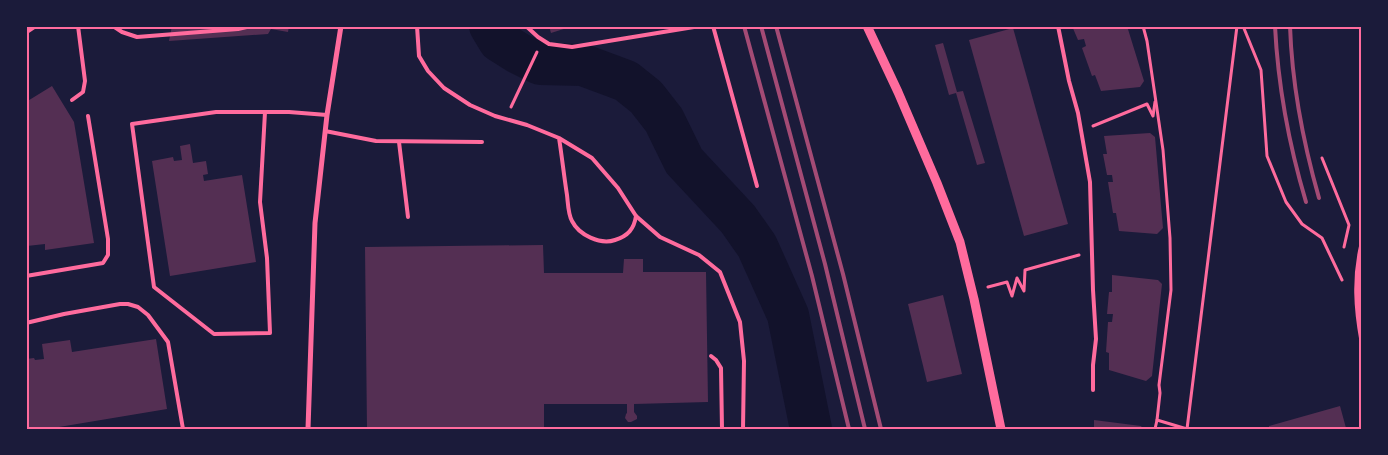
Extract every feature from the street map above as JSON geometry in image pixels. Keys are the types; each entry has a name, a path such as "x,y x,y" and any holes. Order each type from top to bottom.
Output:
{"street":[{"path":"26,32 35,26"},
{"path":"308,429 316,223 327,115 341,26"},
{"path":"867,26 929,165 960,242 1001,429"},
{"path":"1362,244 1357,265 1356,300 1362,341"}],"lane":[{"path":"72,100 83,92 85,81 78,26"},
{"path":"113,26 122,32 137,37 238,29 251,26"},
{"path":"417,26 419,56 428,71 444,88 470,105 495,116 527,125 559,138 592,158 618,188 636,216 660,237 699,256 720,272 740,322 744,361 742,429"},
{"path":"526,26 549,44 572,46 700,26"},
{"path":"713,26 757,186"},
{"path":"1058,26 1090,182 1096,339 1093,390"},
{"path":"265,112 260,202 268,258 270,333 214,334 154,287 132,124 216,112 265,112 289,112 327,115"},
{"path":"26,276 103,263 108,255 108,239 88,116"},
{"path":"325,131 376,141 482,142"},
{"path":"559,138 570,214 572,221 582,233 600,241 613,241 627,235 634,226 636,216"},
{"path":"399,142 408,217"},
{"path":"26,322 120,304 138,307 148,315 168,342 183,429"},
{"path":"711,356 721,368 722,429"}],"path":[{"path":"1143,26 1147,41 1163,150 1170,238 1171,282 1155,429"},
{"path":"1157,420 1187,429 1237,26"},
{"path":"1243,26 1260,70 1267,156 1286,202 1302,224 1322,238 1346,290 1356,300"},
{"path":"506,119 535,54"},
{"path":"1081,131 1147,104 1153,116 1156,97"},
{"path":"1322,158 1349,225 1344,247"},
{"path":"988,287 1007,282 1012,296 1017,278 1024,291 1025,270 1092,252"}],"building":[{"path":"172,26 289,26 288,32 271,29 268,34 169,41"},
{"path":"549,26 570,26 570,27 551,33"},
{"path":"1072,26 1127,26 1144,81 1140,87 1101,91 1095,75 1092,76 1082,48 1086,46 1084,39 1078,40"},
{"path":"1013,28 1068,224 1024,236 969,40"},
{"path":"943,43 957,92 963,91 985,163 977,165 956,93 949,95 935,45"},
{"path":"52,86 74,122 94,243 45,250 45,244 27,246 26,241 26,144 29,144 26,129 26,102"},
{"path":"1150,133 1155,137 1163,228 1157,234 1119,231 1116,213 1113,213 1108,182 1113,182 1112,175 1107,175 1103,154 1107,154 1104,136"},
{"path":"190,144 193,163 206,161 208,174 203,175 204,181 242,175 256,262 170,276 152,161 173,157 174,161 182,160 180,146"},
{"path":"543,245 544,273 623,273 624,259 643,259 643,272 706,272 708,402 634,404 634,412 637,419 631,422 628,422 625,418 627,404 544,404 544,429 367,429 365,247"},
{"path":"1112,275 1158,280 1162,284 1152,376 1146,381 1109,370 1109,353 1106,352 1108,322 1112,322 1113,314 1107,314 1109,292 1112,292"},
{"path":"943,295 962,374 927,382 908,304"},
{"path":"156,339 167,409 47,429 26,429 26,359 44,359 42,344 70,340 72,352"},
{"path":"1340,406 1346,428 1269,429 1269,426"},
{"path":"1094,420 1141,426 1143,429 1094,429"}],"waterway":[{"path":"490,26 499,41 540,64 583,65 626,81 646,97 664,120 684,161 738,219 757,246 788,315 811,429"}],"railway":[{"path":"744,26 812,276 849,429"},
{"path":"761,26 825,264 865,429"},
{"path":"776,26 843,274 881,429"},
{"path":"1275,26 1285,115 1294,159 1306,202"},
{"path":"1290,26 1293,70 1299,113 1319,198"}]}
